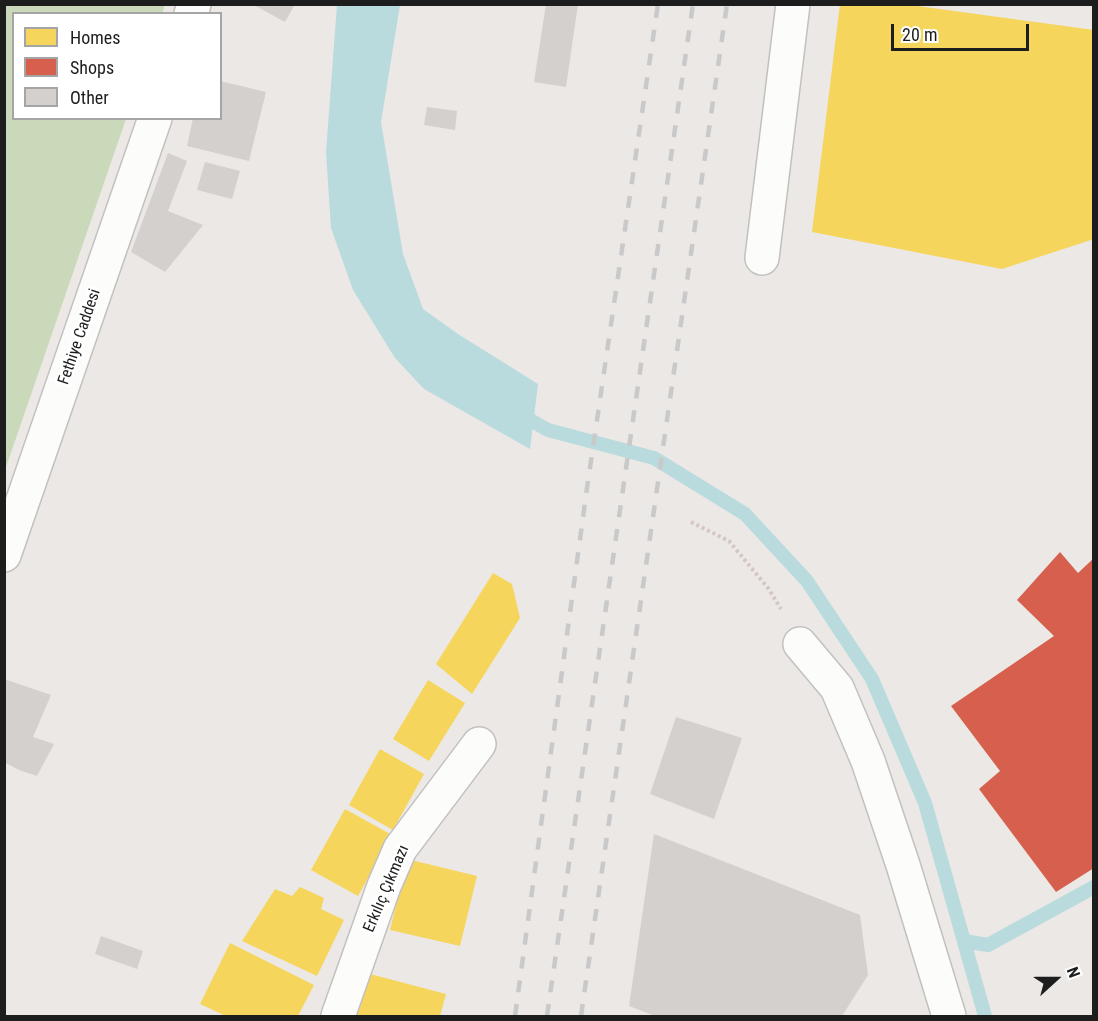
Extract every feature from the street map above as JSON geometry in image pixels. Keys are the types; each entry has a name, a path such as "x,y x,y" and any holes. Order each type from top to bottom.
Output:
{"street":[{"path":"762,258 793,4"},
{"name":"Fethiye Caddesi","path":"4,555 154,120"},
{"path":"800,644 837,688 868,761 903,865 949,1017"},
{"name":"Erkılıç Çıkmazı","path":"338,1017 384,886 400,849 479,744"}],"path":[{"path":"691,522 729,541 768,588 800,644"}],"green space":[{"path":"5,4 165,5 162,12 12,12 12,120 126,120 5,470"}],"water":[{"path":"337,5 400,5 381,122 403,254 423,309 458,334 538,384 530,449 424,389 395,358 353,290 331,228 326,152"}],"building: Homes":[{"path":"840,4 903,4 1094,30 1094,239 1002,269 812,232"},
{"path":"493,573 512,584 520,618 472,694 436,664"},
{"path":"428,680 465,703 429,761 393,739"},
{"path":"380,749 424,774 393,830 349,805"},
{"path":"345,809 392,835 358,896 311,870"},
{"path":"407,859 477,876 460,946 390,930"},
{"path":"300,887 324,898 321,909 344,920 317,976 242,941 275,889 292,896"},
{"path":"230,943 314,985 298,1016 226,1016 200,1004"},
{"path":"370,974 446,994 440,1016 356,1016"}],"building: Shops":[{"path":"1060,552 1078,573 1094,558 1094,868 1056,892 979,789 1000,771 951,706 1054,636 1017,600"}],"building: Other":[{"path":"252,4 295,4 285,22"},
{"path":"546,4 578,4 566,87 534,82"},
{"path":"222,81 266,92 249,161 187,146 193,120 222,120"},
{"path":"427,107 457,111 455,130 424,125"},
{"path":"168,153 187,161 168,211 203,225 165,272 131,252"},
{"path":"205,162 240,171 232,199 197,190"},
{"path":"4,679 51,695 33,737 54,744 37,776 4,762"},
{"path":"676,717 742,738 714,819 650,794"},
{"path":"654,834 860,915 868,975 842,1016 655,1016 629,1006"},
{"path":"101,936 143,951 137,969 95,954"}],"waterway":[{"path":"518,413 548,430 654,458 745,514 807,581 872,679 925,803 985,1016"},
{"path":"964,941 988,945 1094,887"}],"railway":[{"path":"515,1016 587,488 658,4"},
{"path":"547,1016 693,4"},
{"path":"581,1016 727,4"}]}
